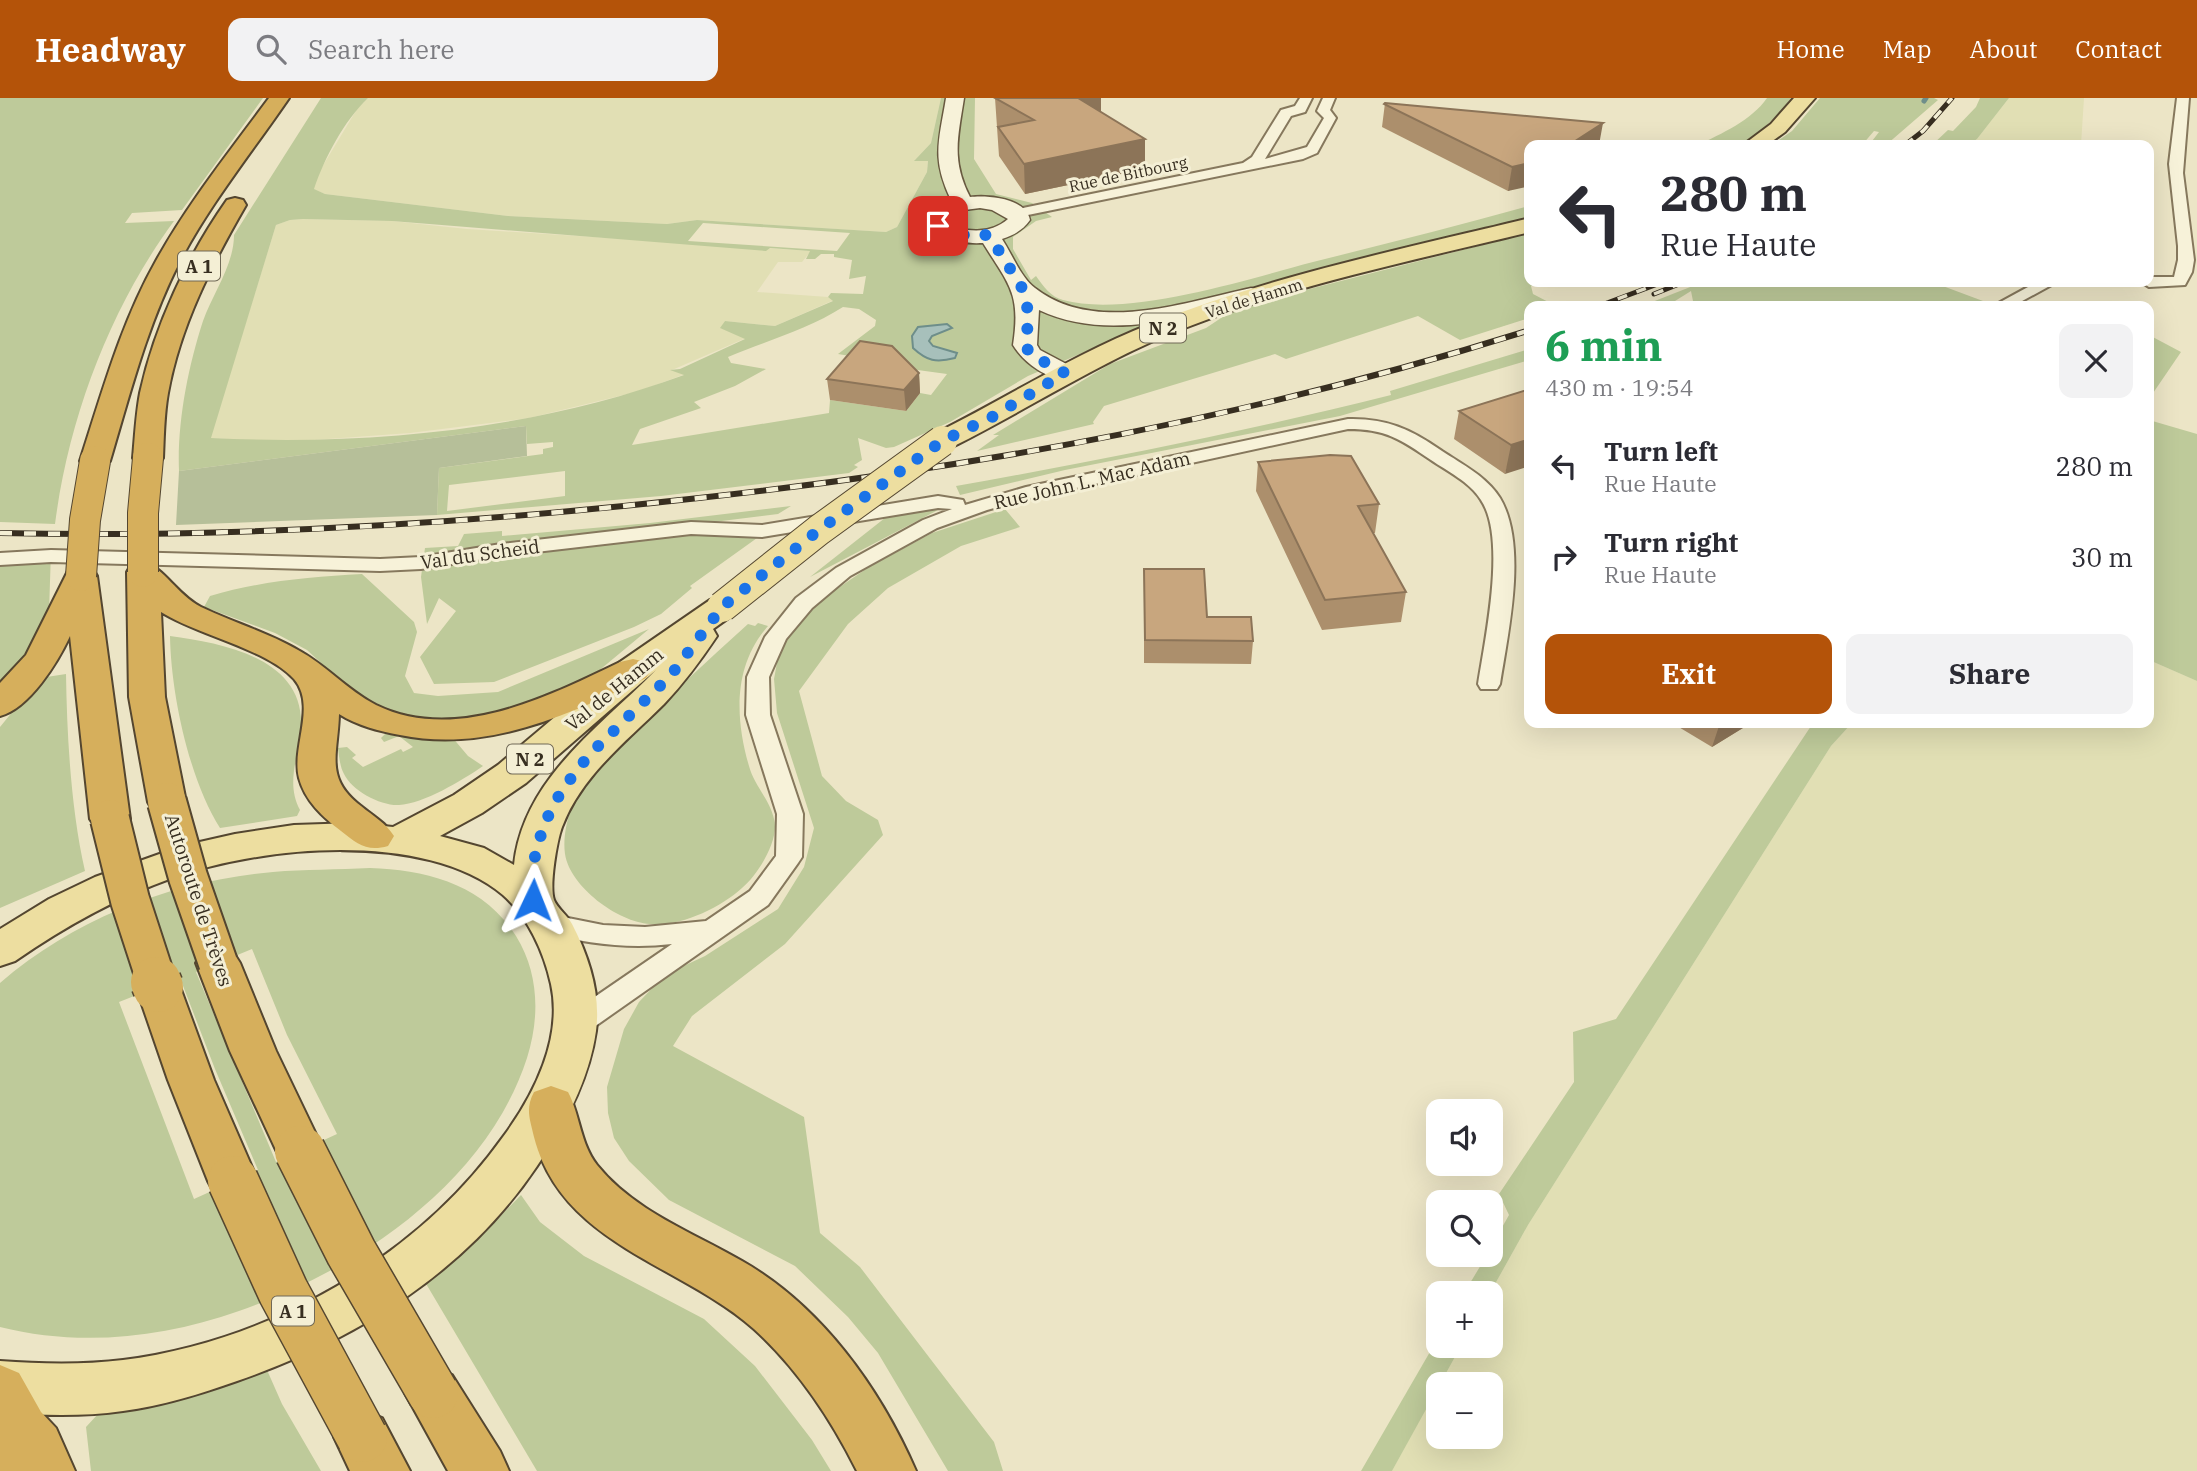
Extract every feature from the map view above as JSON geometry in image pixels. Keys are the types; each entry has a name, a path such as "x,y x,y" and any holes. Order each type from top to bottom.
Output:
{"highway":[{"name":"A 1","path":"276,142 289,104"},
{"name":"A 1","path":"289,104 209,198 169,261 136,331 95,461 85,520 81,576 110,819 130,900 158,987 191,1080 282,1292 371,1454"},
{"name":"Autoroute de Trèves","path":"247,187 201,261 175,327 154,393 143,513 147,697 167,802 188,877 253,1051 351,1252 480,1471"},
{"path":"143,572 173,605 214,627 291,658 363,713 410,727 471,728 534,715 633,670"},
{"path":"0,705 42,659 81,576"},
{"path":"310,674 320,694 322,712 317,770 320,787 330,801 388,837"},
{"path":"551,1105 562,1150 579,1179 597,1201 624,1224 687,1255 750,1295 796,1334 867,1432 887,1471"},
{"path":"0,1389 21,1432 36,1447 46,1471"}],"main road":[{"path":"956,98 946,155 950,177 963,203"},
{"path":"1760,140 1778,128 1805,98"},
{"path":"963,203 996,204 1018,213 1019,220 1014,226 989,235 950,233 935,224 934,218 939,212 963,203"},
{"name":"Val de Hamm","path":"388,837 468,804 512,774 633,670 722,607 819,530 942,441 992,417 1065,373 1126,344 1265,292 1524,227"},
{"path":"989,235 1024,291 1029,317 1025,345 1031,355 1065,373"},
{"path":"1024,291 1062,312 1095,318 1159,314 1265,292"},
{"path":"1095,318 1124,334 1126,344"},
{"name":"Val de Hamm","path":"543,913 535,856 544,824 562,790 589,755 671,675 722,607"},
{"path":"0,925 108,879 181,860 281,839 388,837 441,848 477,861 507,878 543,913 567,955 574,989 574,1026 567,1064 551,1105 521,1155 480,1204 427,1252 365,1296 295,1334 220,1363 143,1382 68,1390 0,1389"},
{"path":"0,950 73,906 126,880 181,860"}],"street":[{"path":"2154,282 2179,282 2188,271 2190,248 2175,174 2183,98"},
{"path":"1246,167 1257,160 1269,145 1286,113 1303,103 1326,104 1331,118 1312,150 1269,145"},
{"name":"Rue de Bitbourg","path":"1018,213 1281,161 1312,150"},
{"path":"2011,301 2039,287"},
{"name":"Rue John L. Mac Adam","path":"574,1026 759,898 789,857 790,814 758,715 758,677 776,637 804,603 843,572 930,524 1026,493 1349,424 1376,422 1403,432 1473,481 1490,499 1501,518 1503,567 1489,684"},
{"name":"Val du Scheid","path":"0,559 51,556 380,565 421,563 501,550 691,528 762,531 938,502 956,504"},
{"name":"Rue John L. Mac Adam","path":"543,913 603,934 645,937 709,931"}],"shaded area":[{"path":"368,98 941,98 931,143 915,160 928,161 927,172 897,227 886,232 697,220 667,224 508,216 325,194 313,189 319,172 357,109"},
{"path":"2009,98 2084,98 2081,140 1977,139"},
{"path":"303,219 392,221 467,229 811,251 802,262 778,262 757,292 828,297 834,300 775,326 725,321 721,328 746,338 672,370 685,374 640,391 529,418 410,433 286,442 210,438 276,225"},
{"path":"2154,662 2197,681 2197,1471 1392,1471 1426,1408 1426,1449 1503,1449 1503,1372 1447,1372 1454,1358 1503,1358 1503,1281 1497,1281 1528,1225 1831,746 1847,728 2154,728"}],"green space":[{"path":"0,98 263,98 182,210 132,213 125,223 174,221 130,290 96,365 70,444 55,524 0,522"},
{"path":"321,98 368,98 343,128 324,165 314,189 325,194 508,216 667,224 697,220 886,232 897,227 927,172 928,161 914,161 931,143 941,98 975,98 974,159 996,194 1032,203 1052,217 1036,221 1013,237 1013,249 1031,280 1036,276 1048,291 1059,299 1090,304 1120,304 1188,294 1524,207 1524,218 1217,296 1028,376 950,422 894,447 886,448 858,438 862,460 854,465 858,467 849,473 661,496 437,515 439,468 543,454 543,449 553,447 553,442 527,444 526,426 179,471 182,415 193,357 203,321 231,257 234,235","holes":["303,219 392,221 766,251 770,248 810,251 806,259 815,259 821,254 834,254 834,257 852,260 849,279 866,276 863,294 831,293 828,297 833,301 775,326 725,321 720,328 745,339 680,369 670,370 684,375 569,409 510,421 390,436 270,440 211,438 276,225","703,223 850,233 837,251 688,241","843,307 859,309 876,320 875,326 838,354 856,357 859,362 947,374 931,395 920,393 906,411 830,400 829,413 632,445 640,429 701,408 694,402 735,386 766,369 731,363 728,357 801,328","565,471 565,496 447,511 449,485"]},
{"path":"1767,98 1791,98 1767,125 1747,140 1708,140 1745,120"},
{"path":"1820,98 1938,100 1892,140 1873,140 1879,132 1874,131 1866,140 1779,140 1792,131"},
{"path":"1980,98 2009,98 1976,140 1937,140 1948,130 1953,131 1976,107"},
{"path":"1524,234 1524,287 1531,287 1533,294 1546,301 1524,301 1524,320 1460,340 1418,316 1286,359 1275,354 1104,406 1094,424 977,451 999,435 993,435 1110,364 1206,328 1240,309"},
{"path":"1690,287 1945,287 1983,301 1693,301 1691,291 1675,301 1655,301"},
{"path":"2154,338 2181,352 2154,392"},
{"path":"1524,351 1524,361 1340,416 1065,470 960,495 956,486 1283,421 1391,395 1390,391"},
{"path":"2154,421 2197,434 2197,681 2154,662"},
{"path":"526,426 527,456 439,468 437,515 176,525 179,471"},
{"path":"791,506 778,514 641,531 764,533 690,586 692,588 661,614 634,627 494,682 434,684 420,657 456,611 439,598 427,624 421,577 425,548 458,546 464,534 502,531 502,536 650,523"},
{"path":"929,508 938,510 810,577 890,514"},
{"path":"1005,509 1020,527 961,546 888,588 848,624 799,691 822,776 846,801 878,820 883,835 785,944 692,1016 673,1046 804,1117 820,1233 860,1267 994,1442 1003,1471 948,1471 878,1353 848,1317 795,1266 669,1200 629,1161 614,1138 608,1113 607,1087 624,1029 639,1002 658,982 675,970 705,956 778,909 804,867 814,828 777,713 774,679 781,641 819,601 869,567 932,533"},
{"path":"0,551 51,551 49,612 24,662 0,690"},
{"path":"362,574 414,622 417,632 405,676 414,693 438,696 498,692 649,629 584,683 559,698 483,718 437,721 396,715 359,698 307,650 275,633 204,607 210,596 266,583"},
{"path":"758,623 768,626 748,658 743,675 740,693 741,730 754,780 774,819 771,846 755,875 742,888 699,915 662,924 637,922 624,917 597,901 576,879 569,866 565,854 565,838 575,801 595,772 657,708 748,624 755,626"},
{"path":"170,636 240,651 279,673 293,690 300,711 300,737 293,783 300,810 297,816 220,828 199,785 184,735 174,684"},
{"path":"66,674 71,773 76,823 85,871 0,908 0,727 40,678"},
{"path":"1810,728 1847,728 1831,746 1528,1225 1497,1281 1471,1281 1480,1267 1503,1267 1503,1226 1509,1215 1503,1202 1502,1190 1574,1082 1573,1032 1616,1019"},
{"path":"388,731 452,737 468,756 483,766 431,796 409,804 384,803 353,786 344,774 338,748 347,747 356,755 352,758 363,767 401,749 403,752 413,747 399,736 384,742 381,738"},
{"path":"370,868 433,877 470,892 503,918 524,950 535,996 531,1043 508,1103 482,1144 450,1182 413,1216 372,1246 329,1272 239,1311 181,1328 121,1337 60,1337 0,1327 0,983 61,939 128,906 163,894 236,877 285,871","holes":["252,949 287,1035 337,1134 276,1162 196,972","180,978 258,1170 194,1199 119,1002"]},
{"path":"521,1195 540,1222 584,1256 704,1319 755,1366 812,1440 831,1471 537,1471 425,1282 476,1241"},
{"path":"1426,1358 1454,1358 1447,1372 1426,1372 1426,1409 1392,1471 1361,1471"},
{"path":"267,1370 282,1404 321,1471 91,1471 86,1427 98,1414 148,1407"}],"water":[{"path":"947,324 952,328 932,336 929,341 933,346 957,353 955,358 932,360 913,348 912,336 918,327"}],"building":[{"path":"995,98 1078,98 1145,139 1024,164 998,127 1034,120"},
{"path":"1384,104 1603,123 1577,140 1524,140 1524,164 1512,167"},
{"path":"860,341 892,346 919,373 904,390 827,379"},
{"path":"1524,391 1524,441 1511,445 1459,411"},
{"path":"1330,455 1351,456 1379,504 1358,506 1406,592 1325,600 1258,462"},
{"path":"1144,569 1204,569 1207,617 1251,617 1253,641 1145,640"}],"railway":[{"path":"1911,140 1952,98"},
{"path":"1612,301 1650,287"},
{"path":"1654,294 1672,287"},
{"path":"0,533 263,531 438,522 612,507 805,485 910,471 1119,435 1325,388 1524,332"}],"route":[{"path":"533,900 535,856 544,824 562,790 589,755 671,675 722,607 819,530 942,441 992,417 1065,373 1031,355 1025,345 1029,317 1024,291 989,235 950,233 938,226"}]}
